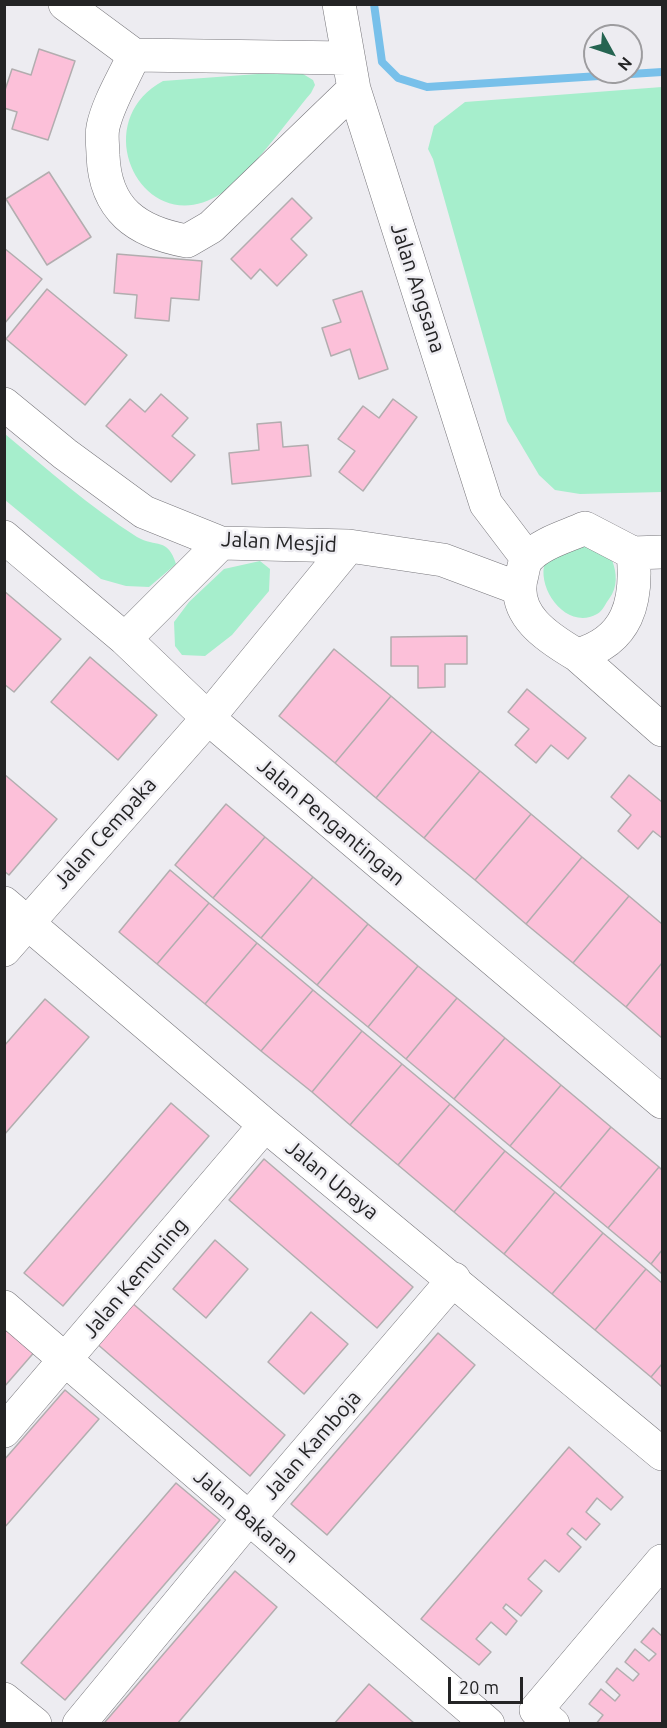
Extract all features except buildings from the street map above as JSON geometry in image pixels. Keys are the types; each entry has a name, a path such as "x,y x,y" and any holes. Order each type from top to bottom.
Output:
{"street":[{"path":"65,4 134,55 347,58"},
{"name":"Jalan Angsana","path":"339,4 354,89 486,504 522,573"},
{"path":"134,55 103,128 104,167 112,198 132,221 160,236 187,241 211,227 354,89"},
{"name":"Jalan Mesjid","path":"4,404 65,454 144,512 221,543 349,546 522,573"},
{"path":"577,656 598,650 625,623 636,580 648,553 585,528 545,546 522,573 526,616 542,632 577,656 663,730"},
{"name":"Jalan Pengantingan","path":"4,537 125,639 208,718 663,1102"},
{"path":"125,639 221,543"},
{"name":"Jalan Cempaka","path":"4,950 16,912 208,718 349,546"},
{"name":"Jalan Upaya","path":"16,912 265,1125 663,1454"},
{"name":"Jalan Kemuning","path":"4,1431 265,1125"},
{"name":"Jalan Kamboja","path":"79,1724 249,1518 454,1279"},
{"name":"Jalan Bakaran","path":"4,1307 488,1724"},
{"path":"537,1719 663,1561"},
{"path":"4,1699 34,1724"}],"green space":[{"path":"298,71 313,80 315,85 311,93 256,160 222,193 194,205 169,203 149,191 134,172 127,149 128,124 140,100 163,81"},
{"path":"662,87 662,492 580,494 555,490 539,475 507,421 433,159 428,149 434,126 465,102"},
{"path":"5,434 70,488 137,537 165,546 176,564 149,587 126,586 101,579 5,500"},
{"path":"581,544 612,560 616,575 614,590 602,609 597,614 586,618 575,617 556,604 545,584 543,573 545,562"},
{"path":"260,561 270,569 269,591 232,635 205,656 182,655 175,646 174,622 189,602 224,569"}],"waterway":[{"path":"374,4 382,62 398,78 427,87 662,72"}]}
